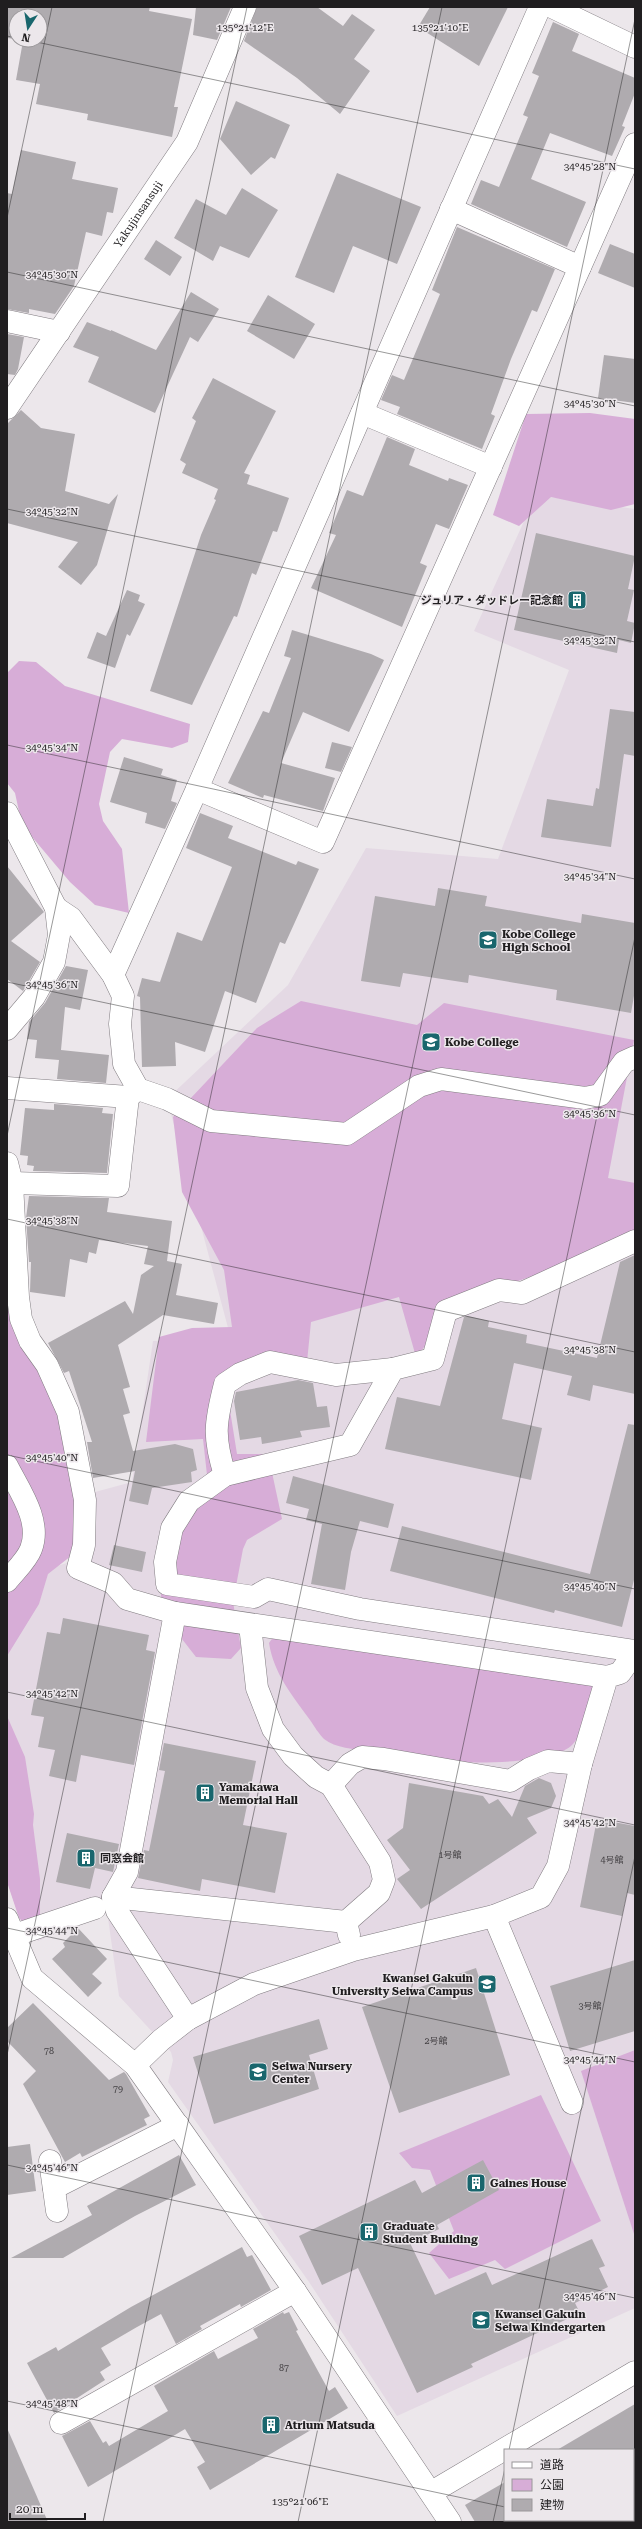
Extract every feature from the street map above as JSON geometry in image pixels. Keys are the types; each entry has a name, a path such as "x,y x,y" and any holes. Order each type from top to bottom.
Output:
{"street":[{"name":"Yakujinsansuji","path":"8,406 187,142 245,7"},
{"path":"112,975 196,789 540,7"},
{"path":"552,7 635,46"},
{"path":"196,789 323,842 635,144"},
{"path":"451,209 580,267"},
{"path":"7,321 59,332"},
{"path":"362,413 491,467"},
{"path":"7,814 56,908 59,935 54,962 34,997 7,1029"},
{"path":"56,908 71,918 112,975 123,996 120,1024 124,1064 133,1093 118,1186 9,1173 21,1319 30,1341 47,1365 68,1412 86,1500 84,1545 78,1568 114,1583 127,1599 175,1613 250,1625 482,1657 607,1677 620,1673 635,1651 360,1608 268,1589 254,1597 166,1584 165,1562 172,1528 189,1501 225,1476 350,1445 393,1369"},
{"path":"7,1088 133,1093 167,1099 211,1121 347,1134 418,1086 441,1079 585,1098 600,1095 624,1062 635,1057"},
{"path":"225,1476 216,1447 217,1415 225,1384 240,1374 270,1362 336,1375 393,1369 433,1359 446,1311 500,1290 522,1293 635,1241"},
{"path":"7,1466 30,1513 34,1532 31,1550 7,1581"},
{"path":"104,1902 127,1872 175,1613"},
{"path":"250,1625 257,1688 273,1729 293,1756 316,1777 331,1785 380,1862 384,1880 379,1893 346,1922 104,1902 10,1927 32,1978 135,2065 295,2291 432,2492 450,2522"},
{"path":"135,2065 161,2040 188,2019 254,1984 352,1950 494,1916 540,1897 558,1866 581,1764 607,1677"},
{"path":"331,1785 350,1764 362,1757 384,1759 510,1781 529,1769 548,1760 581,1764"},
{"path":"104,1902 117,1911 188,2019"},
{"path":"494,1916 572,2103"},
{"path":"346,1922 352,1950"},
{"path":"54,2188 178,2125"},
{"path":"50,2161 58,2211"},
{"path":"61,2423 295,2291"},
{"path":"505,2449 635,2372"},
{"path":"432,2492 504,2449"}],"shaded area":[{"path":"536,495 635,509 635,2308 397,2416 309,2282 168,2082 173,2060 171,2052 119,1996 107,1911 38,1941 12,1756 7,1740 7,1643 47,1569 87,1557 95,1492 132,1482 153,1341 231,1339 167,1099 288,985 366,848 498,859 569,670 474,631"}],"green space":[{"path":"590,413 635,419 635,504 611,510 551,497 519,526 493,515 526,414"},
{"path":"19,661 36,662 65,686 190,724 188,742 172,748 122,739 110,752 99,804 103,821 122,849 129,913 95,905 70,882 22,825 15,793 7,783 7,673"},
{"path":"301,1001 417,1025 444,1003 634,1040 608,1178 635,1183 635,1234 613,1248 463,1300 416,1357 399,1297 311,1322 307,1362 225,1379 237,1454 268,1454 282,1519 247,1540 243,1549 233,1602 241,1648 231,1659 196,1657 161,1612 161,1526 176,1505 207,1475 203,1439 146,1442 159,1337 192,1328 232,1327 224,1270 182,1192 173,1117 257,1028"},
{"path":"7,1286 59,1406 77,1499 73,1552 71,1556 48,1574 39,1604 7,1656"},
{"path":"274,1636 581,1680 601,1690 593,1711 580,1735 571,1746 559,1753 542,1757 500,1762 456,1762 402,1758 375,1752 351,1749 339,1746 324,1739 290,1693 279,1674 271,1654 269,1643"},
{"path":"7,1716 25,1757 34,1814 33,1825 40,1879 40,1919 23,1922 19,1918 7,1882"},
{"path":"635,2050 635,2237 581,2071"},
{"path":"541,2095 601,2221 505,2269 495,2260 449,2279 429,2253 454,2231 430,2170 412,2168 399,2153"}],"building":[{"path":"7,7 150,7 149,11 192,19 174,107 178,107 172,137 87,120 88,114 36,104 40,84 16,80 22,48 48,48 48,8 8,8 7,38"},
{"path":"196,7 231,7 217,40 193,35"},
{"path":"257,7 317,7 343,26 352,14 375,30 354,59 370,71 340,114 297,78 244,41"},
{"path":"430,7 508,7 479,66 418,27"},
{"path":"553,22 579,34 572,51 635,78 635,93 622,126 625,127 612,156 550,133 531,179 586,202 567,247 471,204 481,180 499,187 528,117 523,115 539,76 532,73"},
{"path":"236,101 290,125 275,159 271,157 251,175 220,139"},
{"path":"21,150 76,162 72,179 118,188 113,213 107,212 102,236 86,232 74,286 55,314 29,309 29,313 7,309 7,193 12,194"},
{"path":"337,173 421,207 397,264 353,246 334,293 295,277"},
{"path":"242,188 278,210 249,258 220,246 213,261 174,238 196,199 226,215"},
{"path":"457,227 555,269 537,312 532,310 511,359 491,414 495,416 482,449 397,414 400,407 381,400 392,375 404,380 440,294 432,290"},
{"path":"156,240 182,257 170,276 144,259"},
{"path":"610,244 635,254 635,288 598,273"},
{"path":"191,292 219,309 198,342 190,337 155,413 88,382 99,357 73,347 87,322 111,330 156,350"},
{"path":"268,295 315,324 294,359 247,331"},
{"path":"7,334 24,337 18,369 15,375 7,374"},
{"path":"604,355 635,359 635,403 598,398"},
{"path":"213,378 276,411 244,473 250,475 247,484 289,498 277,532 273,531 256,575 252,573 237,617 234,616 192,705 150,691 201,535 216,500 214,499 218,489 182,473 186,464 180,460 196,421 192,418"},
{"path":"21,410 41,428 75,434 65,491 109,504 118,494 97,565 81,585 58,567 78,542 7,523 7,424"},
{"path":"387,437 415,449 409,465 448,481 449,478 468,485 449,529 436,524 420,563 427,566 402,627 311,588 336,535 329,533 347,490 363,496"},
{"name":"ジュリア・ダッドレー記念館","path":"536,533 635,556 628,589 634,590 627,621 635,623 631,643 619,640 617,653 514,630"},
{"path":"127,590 140,595 138,601 145,604 130,636 127,634 115,668 87,658 97,632 106,636"},
{"path":"292,630 371,654 384,660 349,732 303,712 281,763 335,778 323,811 264,795 263,798 228,783 263,711 269,713 291,658 284,656"},
{"path":"610,709 635,712 635,756 624,754 611,847 541,837 547,799 593,806 596,788 599,789"},
{"path":"332,742 352,747 341,772 325,768"},
{"path":"124,757 163,769 161,775 177,780 171,801 177,803 165,829 145,823 147,813 110,802"},
{"path":"200,813 233,826 228,838 296,865 298,861 319,869 285,944 280,942 256,1003 225,991 205,1052 175,1042 176,1066 142,1067 140,997 137,996 142,978 160,982 177,932 202,941 232,867 186,848"},
{"path":"7,866 44,912 11,941 40,962 23,991 7,979"},
{"path":"438,888 487,896 485,906 581,923 582,914 635,923 635,990 631,1013 556,1000 557,990 469,975 468,983 403,973 400,987 361,981 375,896 435,906"},
{"path":"66,966 88,970 80,1010 65,1007 61,1050 109,1055 106,1083 57,1079 59,1060 35,1058 37,1040 27,1039 29,1022 45,1003"},
{"path":"54,1104 103,1108 102,1113 113,1114 107,1173 33,1171 34,1166 27,1165 28,1156 20,1155 25,1108 54,1110"},
{"path":"29,1196 109,1198 107,1212 172,1221 167,1261 182,1264 176,1295 218,1303 214,1324 163,1315 118,1345 130,1387 123,1389 130,1413 123,1415 133,1451 175,1444 193,1449 197,1470 191,1472 192,1482 152,1488 148,1505 129,1501 135,1471 93,1478 87,1442 92,1442 69,1371 64,1373 48,1343 125,1301 133,1314 141,1275 154,1266 144,1264 148,1246 99,1240 96,1254 89,1252 87,1263 70,1259 65,1297 30,1292 31,1262 29,1262 26,1218"},
{"path":"635,1255 635,1394 593,1385 590,1401 567,1395 572,1376 514,1363 502,1419 542,1428 531,1480 385,1449 397,1397 440,1406 464,1317 468,1316 489,1321 488,1327 527,1335 526,1343 597,1358 620,1262"},
{"path":"298,1380 313,1383 317,1407 327,1406 330,1427 300,1431 302,1437 262,1444 261,1437 240,1440 234,1401 236,1392"},
{"path":"628,1424 635,1425 635,1576 622,1627 555,1610 554,1613 390,1571 402,1526 590,1574"},
{"path":"293,1476 394,1504 388,1528 360,1521 351,1552 345,1590 311,1584 322,1524 306,1520 309,1509 286,1503"},
{"path":"114,1545 146,1552 142,1572 109,1565"},
{"path":"63,1618 149,1635 146,1650 155,1652 134,1765 81,1755 76,1782 49,1776 55,1750 38,1747 44,1717 31,1715 47,1632 60,1634"},
{"name":"Yamakawa Memorial Hall","path":"164,1743 256,1761 243,1825 287,1833 275,1893 202,1879 200,1891 138,1878 144,1850 149,1851 165,1771 159,1770"},
{"path":"539,1778 551,1783 556,1796 551,1808 527,1818 537,1833 421,1909 397,1879 410,1870 387,1840 403,1828 409,1783 483,1796 489,1804 498,1799 512,1817 525,1786"},
{"path":"597,1819 635,1826 635,1895 627,1893 622,1916 580,1907"},
{"name":"同窓会館","path":"67,1833 119,1844 113,1872 95,1868 90,1889 56,1882"},
{"path":"78,1928 107,1959 92,1974 102,1983 88,1997 52,1959 65,1947 63,1943"},
{"path":"635,1960 635,2031 570,2051 550,1986"},
{"path":"476,1968 510,2075 399,2113 362,2007"},
{"path":"33,2003 109,2080 124,2072 126,2074 150,2116 144,2119 147,2125 82,2157 80,2153 65,2162 23,2084 36,2071 7,2041 7,2028"},
{"path":"319,2019 328,2049 309,2055 319,2089 214,2124 193,2057"},
{"path":"30,2144 36,2191 7,2195 7,2147"},
{"path":"179,2155 196,2185 135,2216 63,2258 11,2258 92,2215 87,2206"},
{"path":"483,2160 499,2190 437,2225 439,2229 410,2243 435,2295 486,2272 492,2285 592,2239 605,2266 599,2268 608,2287 575,2303 580,2313 471,2364 473,2367 417,2393 358,2268 322,2285 299,2236 415,2180 422,2193"},
{"path":"242,2247 247,2257 252,2255 271,2290 241,2307 240,2304 200,2326 202,2329 176,2344 161,2314 137,2327 101,2348 111,2365 100,2372 105,2380 54,2413 27,2363 56,2347 58,2351 131,2307"},
{"path":"283,2312 284,2314 289,2312 298,2330 296,2331 329,2391 335,2387 348,2408 210,2490 197,2467 205,2462 185,2429 88,2487 62,2436 90,2421 103,2443 106,2441 109,2446 168,2411 154,2386 214,2351 218,2359 258,2338 253,2329"},
{"path":"635,2404 635,2450 559,2449"},
{"path":"7,2428 48,2522 7,2522"},
{"path":"504,2483 505,2522 475,2522 465,2505"}],"place":[{"name":"ジュリア・ダッドレー記念館","path":"577,600"},
{"name":"Kobe College High School","path":"488,940"},
{"name":"Kobe College","path":"431,1042"},
{"name":"Yamakawa Memorial Hall","path":"205,1793"},
{"name":"同窓会館","path":"86,1858"},
{"name":"Kwansei Gakuin University Seiwa Campus","path":"487,1984"},
{"name":"Seiwa Nursery Center","path":"258,2072"},
{"name":"Gaines House","path":"476,2183"},
{"name":"Graduate Student Building","path":"369,2232"},
{"name":"Kwansei Gakuin Seiwa Kindergarten","path":"481,2320"},
{"name":"Atrium Matsuda","path":"271,2425"}]}
